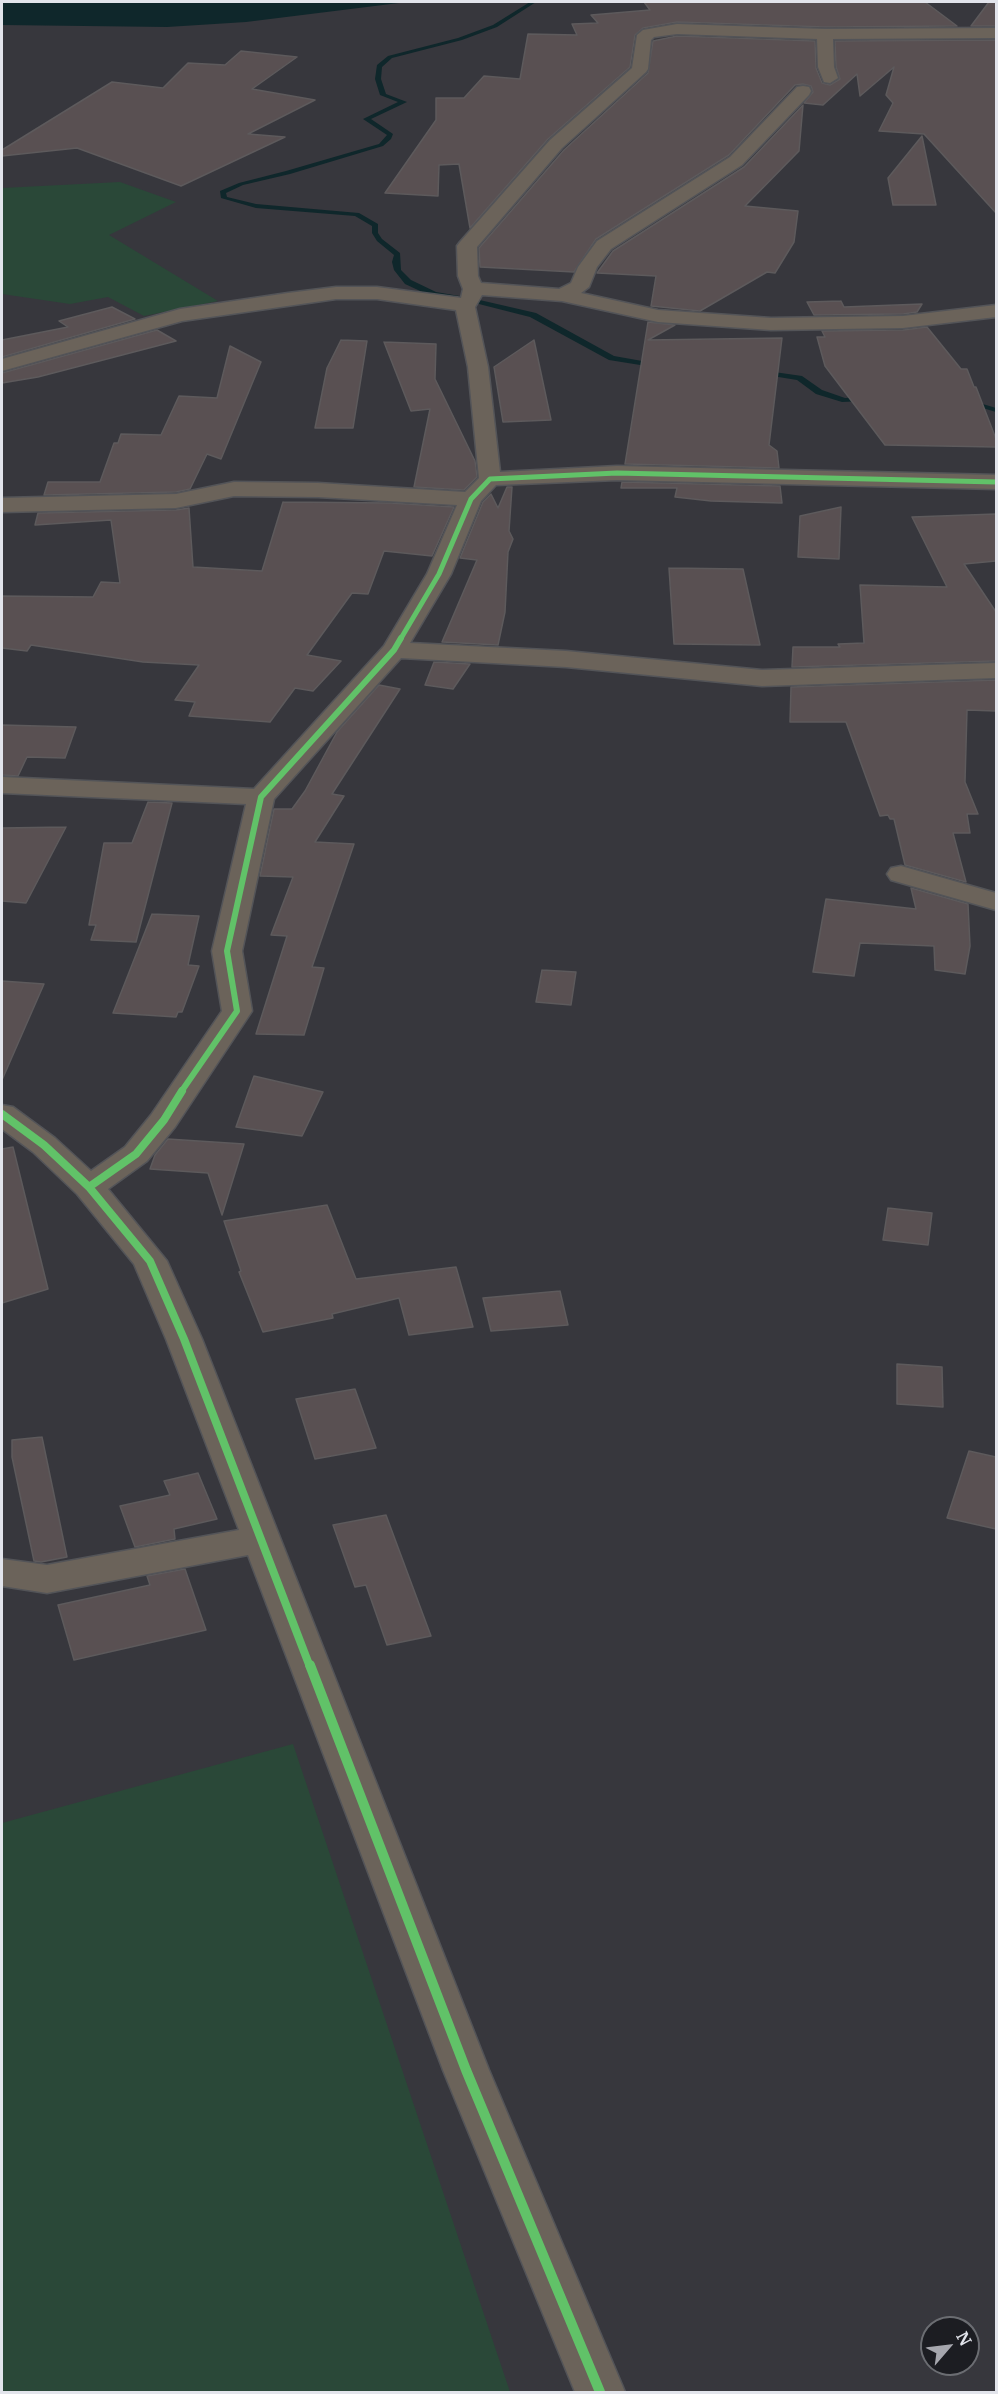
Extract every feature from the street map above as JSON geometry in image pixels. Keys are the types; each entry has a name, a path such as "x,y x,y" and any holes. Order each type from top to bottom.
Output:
{"street":[{"path":"490,479 469,297 467,246 556,144 640,69 643,38 649,33 677,29 825,34 996,33"},
{"path":"825,34 826,67 830,78"},
{"path":"562,295 579,286 588,267 604,245 735,161 803,91"},
{"path":"2,365 180,315 336,293 469,297 498,289 562,295 658,316 771,324 903,322 996,311"},
{"path":"89,1187 136,1154 164,1120 201,1060 237,1011 227,951 261,797 394,650 439,574 471,499 490,479 617,473 996,482"},
{"path":"2,505 176,501 234,489 306,490 471,499"},
{"path":"394,650 566,659 762,678 996,671"},
{"path":"2,785 261,797"},
{"path":"901,874 996,902"},
{"path":"2,1114 44,1145 89,1187 150,1261 184,1339 466,2070 600,2392"},
{"path":"2,1574 47,1579 262,1539"}],"green space":[{"path":"120,182 176,202 109,235 218,301 144,316 108,297 70,304 2,294 2,188"},
{"path":"293,1744 510,2392 2,2392 2,1823"}],"water":[{"path":"2,2 407,2 246,22 167,27 2,25"}],"building":[{"path":"644,2 925,2 957,26 825,27 677,22 643,28 635,35 630,67 548,139 470,228 459,164 439,165 438,196 385,193 436,120 436,98 464,98 484,76 520,79 528,34 577,35 572,24 598,23 591,15 650,10"},
{"path":"989,2 996,2 996,26 971,26"},
{"path":"677,36 815,41 816,68 822,83 830,85 840,79 836,67 835,41 996,40 996,213 924,134 879,131 893,103 886,95 894,67 860,96 857,74 823,105 804,103 813,92 811,86 795,85 729,155 596,239 574,272 480,267 479,248 564,150 648,73 653,41"},
{"path":"241,51 297,57 252,89 315,100 248,134 285,137 181,186 77,148 2,156 2,150 112,82 163,88 188,63 225,65"},
{"path":"803,105 799,151 745,206 798,211 794,242 775,273 767,272 700,311 651,306 656,276 597,273 613,251 744,167"},
{"path":"922,136 936,205 893,205 888,178"},
{"path":"841,301 844,307 922,304 917,312 903,314 814,315 807,302"},
{"path":"112,307 135,319 2,357 2,340 68,327 59,321"},
{"path":"648,322 675,325 648,340 782,338 769,445 777,451 779,468 625,464"},
{"path":"927,327 961,369 967,369 996,439 996,447 885,445 825,366 817,337 825,337 822,331 903,330"},
{"path":"157,330 176,341 38,377 2,383 2,373"},
{"path":"341,340 367,341 353,428 315,428 327,368"},
{"path":"534,340 551,420 503,422 494,367"},
{"path":"384,342 436,344 435,379 475,461 477,477 464,490 414,487 430,409 411,411"},
{"path":"230,346 261,362 221,459 207,454 190,489 176,492 44,495 48,482 100,482 114,443 118,443 121,434 161,435 179,396 217,398"},
{"path":"622,482 780,486 782,503 711,501 675,497 677,488 621,488"},
{"path":"507,487 512,487 509,531 513,539 508,552 505,612 498,645 442,642 477,560 460,558 483,502 491,494 498,508"},
{"path":"283,502 390,503 454,507 432,556 384,551 368,594 352,593 307,655 341,661 313,691 295,688 270,722 189,716 195,702 175,700 199,665 143,662 31,645 27,651 2,648 2,596 93,597 101,582 120,583 111,520 35,525 38,513 189,508 193,567 262,571"},
{"path":"841,507 839,559 798,557 800,516"},
{"path":"996,514 996,561 964,564 996,612 996,661 792,667 793,647 840,647 838,644 864,643 860,585 947,587 912,517"},
{"path":"669,568 743,569 760,645 674,644"},
{"path":"434,662 470,664 453,689 425,685"},
{"path":"996,680 996,711 967,710 965,782 978,814 967,814 970,833 953,833 966,882 905,865 894,819 890,819 888,815 880,816 846,722 790,722 791,687"},
{"path":"379,685 400,689 332,794 344,796 315,842 354,844 312,967 324,968 304,1035 256,1034 287,936 271,935 293,877 260,876 274,809 292,809 305,791 337,732"},
{"path":"2,725 76,727 65,758 27,757 18,776 2,775"},
{"path":"148,802 172,803 136,942 91,940 96,925 89,925 104,843 132,843"},
{"path":"66,827 26,903 2,901 2,828"},
{"path":"911,888 968,904 970,946 965,974 935,970 934,946 860,943 854,976 813,972 826,899 916,909"},
{"path":"152,914 199,916 188,965 199,966 182,1012 178,1012 176,1017 113,1013"},
{"path":"542,970 576,972 571,1005 536,1002"},
{"path":"2,981 44,984 2,1080"},
{"path":"254,1076 323,1092 302,1136 236,1127"},
{"path":"168,1139 244,1144 222,1215 208,1173 150,1169 155,1155"},
{"path":"13,1147 48,1289 2,1303 2,1149"},
{"path":"327,1205 356,1279 456,1267 473,1327 409,1335 399,1298 332,1314 333,1318 263,1332 239,1272 241,1271 224,1221"},
{"path":"888,1208 932,1213 928,1245 883,1240"},
{"path":"560,1291 568,1325 491,1331 483,1298"},
{"path":"897,1364 942,1367 943,1407 897,1404"},
{"path":"355,1389 376,1448 315,1459 296,1399"},
{"path":"42,1437 67,1557 41,1562 34,1561 12,1457 12,1440"},
{"path":"969,1451 996,1457 996,1529 947,1518"},
{"path":"198,1473 217,1519 174,1529 175,1539 135,1547 120,1506 170,1495 164,1481"},
{"path":"386,1515 431,1636 387,1645 366,1585 355,1587 333,1525"},
{"path":"185,1569 206,1630 74,1660 58,1605 150,1585 147,1576"}],"waterway":[{"path":"533,2 495,26 460,39 390,57 379,66 378,79 383,95 404,102 366,119 390,134 381,145 288,173 241,184 222,192 224,198 256,206 357,214 376,225 375,233 379,240 398,254 396,262 398,270 408,282 434,294 471,300 533,315 612,358 656,366"},
{"path":"763,372 799,378 819,392 845,400 865,399"},
{"path":"969,401 996,410"}],"cycle path":[{"path":"89,1187 136,1154 164,1120 202,1060 237,1011 227,951 261,797 394,650 439,574 471,499 490,479 617,473 996,482"},
{"path":"2,1114 44,1145 89,1187 150,1261 184,1339 466,2070 600,2392"}]}
